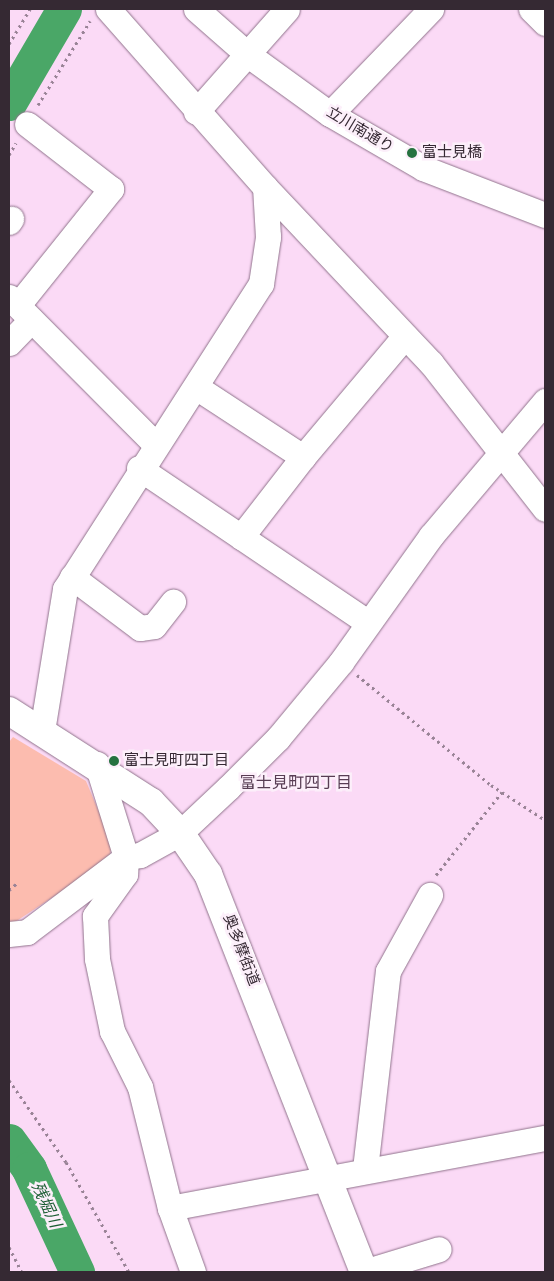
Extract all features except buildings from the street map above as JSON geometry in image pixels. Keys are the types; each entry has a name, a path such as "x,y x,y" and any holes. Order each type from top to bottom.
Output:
{"main road":[{"name":"奥多摩街道","path":"9,711 97,764 151,802 180,833 220,896 364,1272"}],"street":[{"name":"立川南通り","path":"196,9 247,54 330,114 424,168 545,216"},
{"path":"196,112 287,9"},
{"path":"330,114 431,9"},
{"path":"531,9 545,23"},
{"path":"100,13 196,112 405,336 504,454 545,509"},
{"path":"9,343 19,307 111,189 27,124"},
{"path":"42,730 65,589 138,468 196,388 261,284 268,237 264,187"},
{"path":"19,307 156,445"},
{"path":"242,537 303,457 405,336"},
{"path":"196,388 303,457"},
{"path":"9,934 27,932 126,857 140,855 180,833 278,738 341,662 367,622 431,536 504,454 545,400"},
{"path":"138,468 367,622"},
{"path":"72,577 140,628 154,626 173,602"},
{"path":"97,764 126,857 125,874 95,916 97,959 112,1031 140,1087 170,1208 194,1272"},
{"path":"366,1168 388,971 430,895"},
{"path":"170,1208 366,1168 545,1138"},
{"path":"364,1272 439,1249"}],"path":[{"path":"9,44 30,9"},
{"path":"9,155 27,124 100,13"},
{"path":"341,662 502,792 545,820"},
{"path":"430,895 438,870 502,792"},
{"path":"9,890 17,883"},
{"path":"9,1080 66,1162 128,1272"},
{"path":"9,1247 22,1272"}],"shaded area":[{"path":"13,737 86,781 112,843 109,860 9,926 9,742"}],"waterway":[{"name":"残堀川","path":"9,103 64,9"},
{"name":"残堀川","path":"9,1141 29,1169 77,1272"}],"place":[{"name":"富士見橋","path":"412,153"},
{"name":"富士見町四丁目","path":"114,761"}],"district":[{"name":"富士見町四丁目","path":"296,783"}]}
